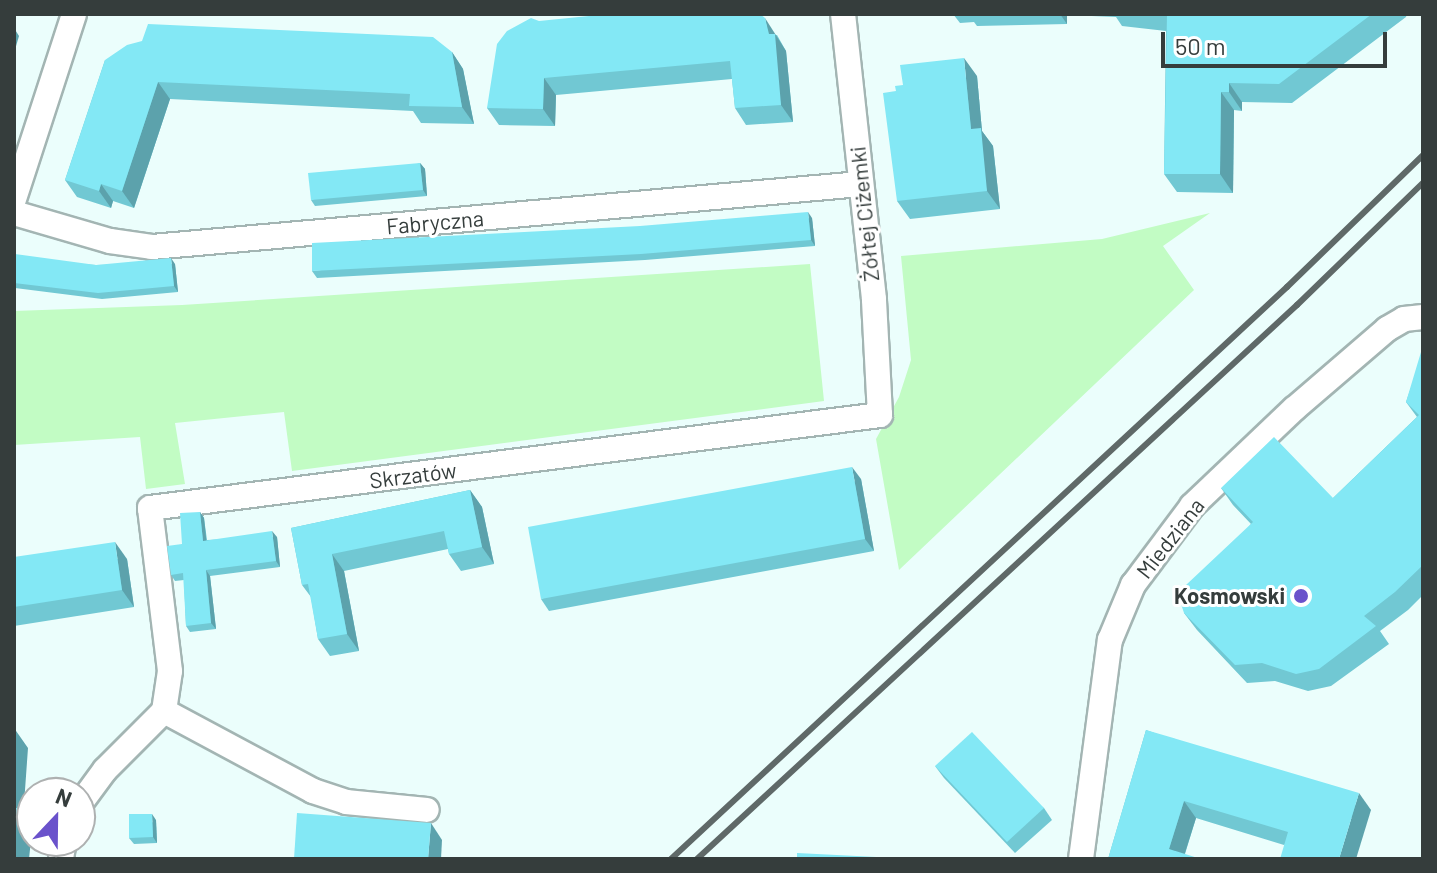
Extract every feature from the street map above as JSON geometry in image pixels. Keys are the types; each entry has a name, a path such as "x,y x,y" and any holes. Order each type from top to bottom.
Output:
{"street":[{"path":"14,199 74,14"},
{"name":"Żółtej Ciżemki","path":"843,14 874,299 880,415"},
{"name":"Fabryczna","path":"14,213 96,238 152,247 860,184"},
{"name":"Miedziana","path":"1081,859 1110,640 1133,585 1192,506 1294,409 1387,329 1404,319 1423,317"},
{"name":"Skrzatów","path":"164,711 170,671 150,508 880,415"},
{"path":"96,782 164,711 313,791 346,802 427,810"}],"green space":[{"path":"1210,213 1163,246 1194,290 899,570 876,439 899,397 911,360 901,256 1102,239"},
{"path":"810,264 824,401 292,471 284,412 175,423 185,484 146,489 140,437 14,445 14,311 182,305"}],"building":[{"path":"609,14 760,14 765,18 769,34 775,34 781,105 735,108 730,61 544,78 543,109 487,108 497,44 507,31 531,18 539,21"},
{"path":"1167,14 1372,14 1279,84 1229,83 1229,92 1221,92 1220,174 1164,174"},
{"path":"148,24 433,37 452,52 462,107 409,106 410,94 158,82 122,191 101,184 99,191 65,180 105,60 127,45 142,41"},
{"path":"964,58 971,129 981,128 987,191 897,201 883,93 896,91 895,86 903,85 900,65"},
{"path":"420,163 423,190 311,200 308,173"},
{"path":"808,212 811,240 641,254 312,271 312,243 640,226"},
{"path":"15,254 96,265 171,258 174,286 98,293 14,283"},
{"path":"1421,352 1423,565 1364,616 1376,626 1319,669 1296,674 1262,663 1235,665 1184,613 1181,604 1186,585 1253,522 1221,488 1274,437 1333,498 1419,415 1406,402"},
{"path":"852,467 865,539 541,599 528,527"},
{"path":"470,490 482,547 449,554 444,531 332,554 347,634 318,639 308,584 302,585 291,528"},
{"path":"200,512 203,541 272,531 276,561 206,570 211,623 186,626 183,573 171,575 167,546 182,544 180,513"},
{"path":"115,542 122,590 14,607 14,557"},
{"path":"1146,730 1359,793 1339,859 1280,859 1288,832 1184,801 1169,849 1201,859 1108,859"},
{"path":"972,732 1044,808 1007,842 935,766"},
{"path":"14,808 16,808 16,818 14,839"},
{"path":"297,813 431,823 428,859 294,859"},
{"path":"129,814 152,814 153,837 129,838"},
{"path":"797,853 916,859 797,859"}],"railway":[{"path":"671,859 1287,287 1423,155"},
{"path":"697,859 1297,305 1423,183"}],"place":[{"name":"Kosmowski","path":"1301,596"}]}
